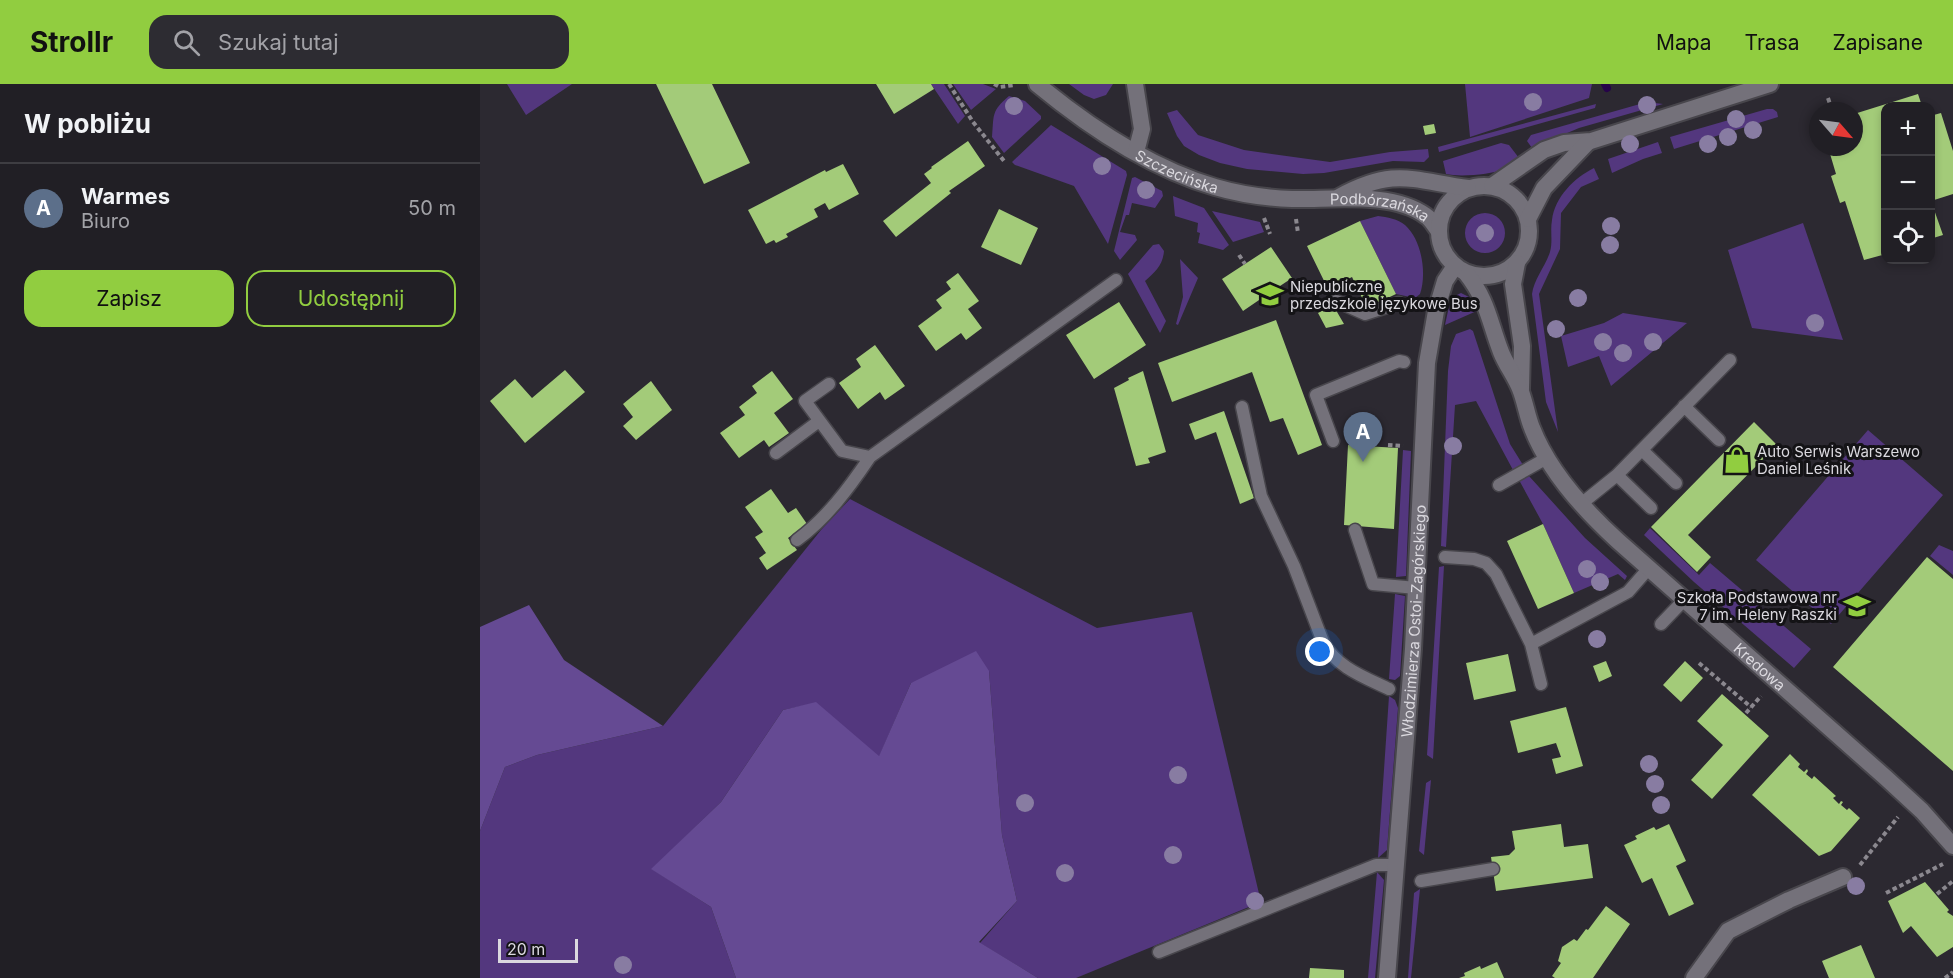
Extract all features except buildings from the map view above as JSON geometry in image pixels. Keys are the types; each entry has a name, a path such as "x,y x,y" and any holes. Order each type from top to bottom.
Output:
{"street":[{"name":"Szczecińska","path":"1037,84 1071,111 1136,153 1189,178 1230,190 1280,199 1339,197"},
{"path":"1135,84 1142,129 1136,153"},
{"path":"1492,186 1544,150 1564,143 1588,142 1770,84"},
{"path":"1528,219 1544,188 1588,142"},
{"name":"Podbórzańska","path":"1339,197 1362,184 1390,177 1409,177 1468,188"},
{"path":"1492,186 1508,192 1519,201 1528,219 1529,239 1525,252 1517,263 1506,271 1493,276 1478,276 1460,269 1445,256 1438,230 1447,204 1456,194 1468,188 1492,186"},
{"name":"Podbórzańska","path":"1339,197 1395,202 1411,207 1427,216 1438,230"},
{"name":"Kredowa","path":"1517,263 1514,284 1522,346 1521,390"},
{"name":"Kredowa","path":"1460,269 1480,292 1501,352 1521,390 1532,429 1546,458 1581,504 1684,600 1911,801 1950,854"},
{"name":"Włodzimierza Ostoi-Zagórskiego","path":"1387,978 1416,588 1427,363 1436,311 1445,281 1460,269"},
{"path":"1694,978 1728,931 1789,900 1842,877"}],"lane":[{"path":"797,540 813,528 847,491 870,458 1116,280"},
{"path":"1336,301 1365,314 1399,303"},
{"path":"1581,504 1617,475 1730,360"},
{"path":"1333,441 1316,395 1404,362"},
{"path":"829,384 805,401 842,451 870,458"},
{"path":"1684,406 1719,440"},
{"path":"1242,407 1261,496 1293,566 1323,642 1338,663 1389,689"},
{"path":"776,453 819,421"},
{"path":"1642,450 1676,483"},
{"path":"1499,486 1546,458"},
{"path":"1617,475 1651,508"},
{"path":"1355,530 1373,584 1416,588"},
{"path":"1445,556 1474,559 1486,563 1496,574 1531,644 1541,684"},
{"path":"1531,644 1628,592 1649,568"},
{"path":"1661,624 1684,600"},
{"path":"1159,952 1376,865 1396,865"},
{"path":"1421,881 1493,869"}],"path":[{"path":"949,84 1004,161"},
{"path":"994,84 1000,87 1014,85"},
{"path":"1828,98 1829,102"},
{"path":"1264,217 1270,234"},
{"path":"1296,219 1298,233"},
{"path":"1239,255 1245,264"},
{"path":"1388,445 1407,446"},
{"path":"1699,663 1751,708"},
{"path":"1746,713 1766,691"},
{"path":"1842,877 1855,871 1911,801"},
{"path":"1886,893 1950,854"},
{"path":"1937,894 1953,881"},
{"path":"1945,978 1952,975"}],"shaded area":[{"path":"507,84 572,84 526,115"},
{"path":"931,84 944,84 965,116 958,124"},
{"path":"953,84 983,84 996,89 971,110"},
{"path":"1069,84 1113,84 1106,95 1094,99"},
{"path":"1465,84 1592,84 1589,98 1470,137"},
{"path":"1009,96 1025,101 1041,116 1041,119 1004,153 992,137 993,123 996,110"},
{"path":"1647,102 1663,104 1579,128 1532,148 1527,141 1531,135"},
{"path":"1596,104 1595,108 1439,152 1438,147"},
{"path":"1773,109 1777,112 1778,117 1674,149 1670,137"},
{"path":"1177,110 1198,135 1244,150 1330,162 1390,152 1428,149 1429,157 1424,162 1393,161 1324,173 1303,174 1247,169 1220,163 1184,146 1167,113"},
{"path":"1051,125 1126,171 1127,175 1108,244 1074,186 1012,162"},
{"path":"1658,142 1662,153 1612,173 1608,159"},
{"path":"1501,143 1509,145 1519,158 1505,168 1483,174 1446,174 1443,161"},
{"path":"1594,168 1599,179 1581,187 1561,213 1560,249 1539,294 1558,432 1546,402 1532,294 1550,252 1552,220 1557,204 1561,196 1579,177"},
{"path":"1135,177 1162,191 1163,196 1155,208 1132,203 1129,215 1126,215 1120,232 1135,235 1137,240 1120,260 1114,251 1132,178"},
{"path":"1173,196 1204,208 1229,245 1223,250 1198,243 1200,233 1197,232 1198,223 1175,216"},
{"path":"1212,211 1260,222 1264,232 1233,242"},
{"path":"1485,213 1499,219 1505,233 1499,247 1485,253 1471,247 1465,233 1471,219"},
{"path":"1378,216 1402,223 1416,239 1422,258 1423,277 1420,294 1415,298 1396,294 1360,221"},
{"path":"1803,223 1843,340 1752,328 1728,250"},
{"path":"1159,244 1164,251 1162,260 1145,281 1166,321 1160,333 1128,274 1153,245"},
{"path":"1180,259 1198,278 1178,325 1176,324 1183,297"},
{"path":"1461,293 1471,298 1479,310 1445,325 1451,302"},
{"path":"1623,313 1687,323 1611,386 1599,356 1568,367 1561,336 1604,323"},
{"path":"1470,329 1473,331 1510,444 1523,465 1513,470 1476,401 1455,405 1446,547 1441,546 1448,371 1451,346 1456,334"},
{"path":"1868,430 1943,495 1831,624 1756,560"},
{"path":"1403,450 1411,451 1406,576 1396,577"},
{"path":"1529,476 1585,538 1627,576 1625,580 1618,574 1574,593 1543,524 1519,480"},
{"path":"850,499 1097,628 1192,612 1261,902 1076,978 1038,978 980,943 1017,901 1002,835 989,671 911,683 879,757 816,703 783,710 721,802 652,869 711,907 736,978 480,978 480,831 505,767 537,755 663,726 821,530"},
{"path":"1650,528 1699,575 1710,563 1811,649 1794,668 1694,582 1644,535"},
{"path":"1939,545 1953,551 1953,575 1930,556"},
{"path":"1444,566 1433,759 1427,755 1439,567"},
{"path":"1395,594 1405,596 1400,676 1395,680 1389,679"},
{"path":"529,605 564,660 663,726 537,755 505,767 480,831 480,627"},
{"path":"976,651 989,671 1002,835 1017,901 979,942 1038,978 736,978 711,907 651,869 721,802 783,710 816,702 879,756 911,683"},
{"path":"1389,696 1395,700 1398,708 1387,850 1378,858"},
{"path":"1431,780 1424,855 1419,851 1426,783"},
{"path":"1377,872 1384,880 1375,978 1368,978"},
{"path":"1420,889 1411,978 1408,978 1414,893"}],"waterway":[{"path":"1605,84 1607,88"}],"place":[{"name":"Niepubliczne przedszkole językowe Bus","path":"1270,295"},
{"name":"Auto Serwis Warszewo Daniel Leśnik","path":"1737,460"},
{"name":"Warmes","path":"1363,462"},
{"name":"Szkoła Podstawowa nr 7 im. Heleny Raszki","path":"1857,606"}]}
